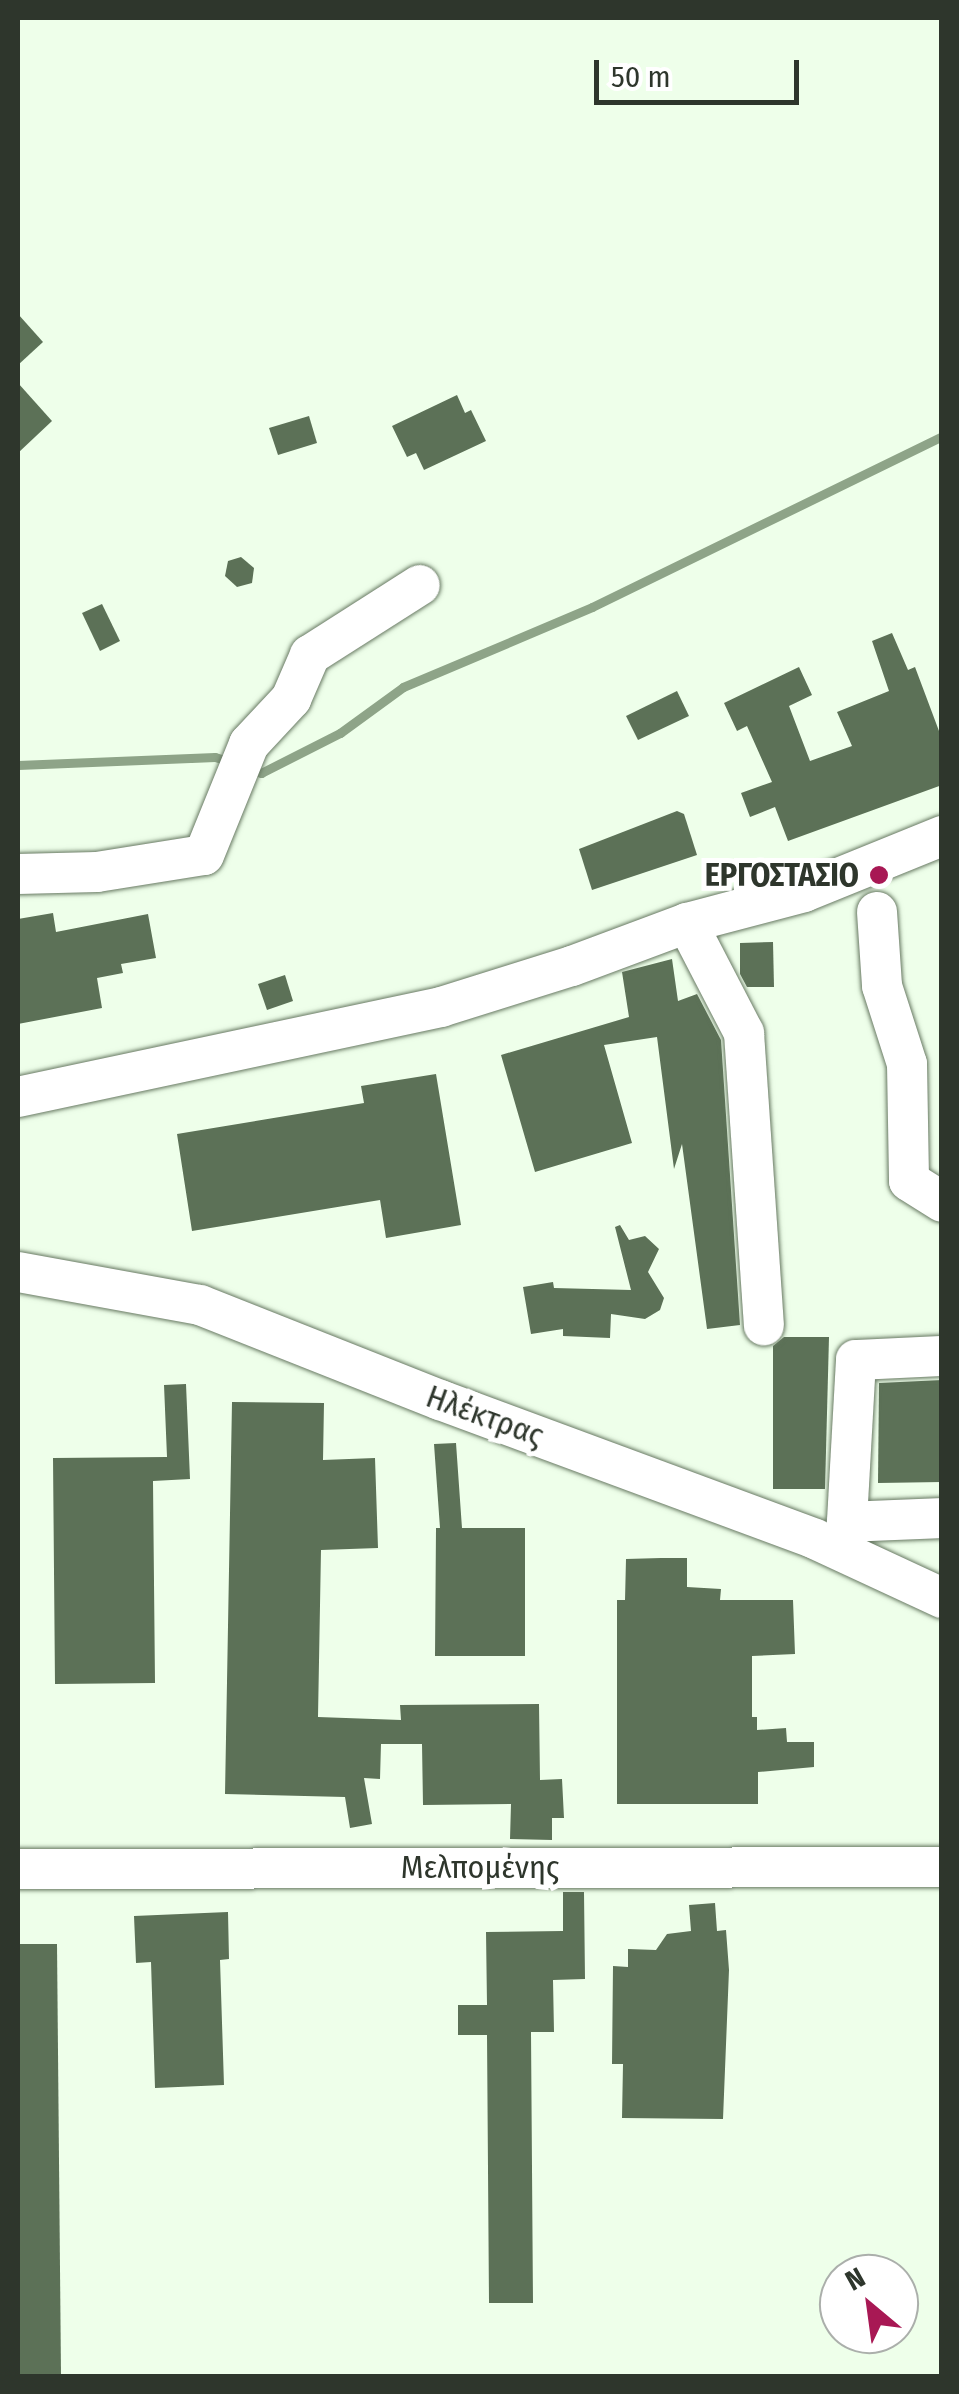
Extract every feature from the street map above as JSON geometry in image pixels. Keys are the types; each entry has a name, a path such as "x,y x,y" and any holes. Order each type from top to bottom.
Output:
{"street":[{"path":"18,874 96,872 204,855 249,744 290,699 310,655 420,586"},
{"path":"18,1096 441,1007 572,966 687,924 804,892 942,836"},
{"path":"877,912 882,986 907,1064 909,1181 942,1202"},
{"path":"687,924 744,1033 764,1325"},
{"name":"Ηλέκτρας","path":"18,1272 200,1305 440,1400 815,1539 942,1598"},
{"path":"942,1356 856,1360 847,1522 942,1518"},
{"name":"Μελπομένης","path":"18,1868 942,1867"}],"building":[{"path":"18,314 43,342 18,365"},
{"path":"18,383 52,421 18,453"},
{"path":"457,395 465,413 471,410 486,441 424,470 416,453 407,457 392,426"},
{"path":"309,416 317,443 278,455 269,428"},
{"path":"241,557 254,568 252,583 237,587 225,576 228,561"},
{"path":"102,604 120,641 100,651 82,613"},
{"path":"892,633 908,670 915,667 942,739 942,785 788,841 775,807 750,817 741,793 772,782 747,726 737,731 724,703 799,667 812,695 789,706 810,761 852,746 837,712 889,691 872,641"},
{"path":"677,691 689,716 638,740 626,716"},
{"path":"677,811 684,814 697,855 592,890 579,849"},
{"path":"53,913 56,932 148,914 156,958 121,964 123,973 97,978 102,1008 18,1024 18,919"},
{"path":"773,942 774,987 747,987 740,974 740,943"},
{"path":"672,959 678,1001 697,994 721,1040 740,1325 707,1329 682,1144 674,1169 657,1037 604,1045 632,1143 535,1172 501,1055 629,1017 622,972"},
{"path":"285,975 293,1001 267,1010 258,984"},
{"path":"436,1074 461,1225 386,1238 380,1200 192,1231 177,1134 364,1103 361,1086"},
{"path":"620,1225 629,1240 645,1236 659,1249 648,1272 664,1298 660,1310 645,1319 611,1314 610,1338 563,1336 563,1329 531,1334 523,1287 553,1282 554,1288 631,1290 615,1227"},
{"path":"784,1337 829,1337 825,1489 773,1489 773,1346"},
{"path":"942,1380 942,1482 878,1483 879,1383"},
{"path":"186,1384 190,1479 153,1481 155,1683 55,1684 53,1458 167,1457 164,1385"},
{"path":"232,1402 324,1403 323,1460 375,1458 378,1548 321,1550 318,1717 401,1720 400,1705 539,1704 540,1780 562,1779 564,1818 552,1818 552,1840 510,1839 511,1804 423,1805 422,1744 381,1744 380,1779 364,1778 372,1824 350,1828 345,1797 225,1794"},
{"path":"456,1443 462,1528 525,1528 525,1656 435,1656 436,1528 440,1528 434,1444"},
{"path":"687,1558 687,1587 721,1589 720,1600 793,1600 795,1654 752,1656 752,1717 757,1717 757,1730 786,1728 787,1742 814,1742 814,1767 758,1772 758,1804 617,1804 617,1600 625,1600 626,1559"},
{"path":"563,1892 584,1892 585,1979 553,1980 554,2032 531,2032 533,2303 489,2303 487,2035 458,2035 458,2005 487,2005 486,1932 563,1931"},
{"path":"715,1903 717,1931 726,1930 729,1970 723,2119 622,2118 623,2064 612,2064 613,1966 628,1967 628,1949 656,1950 667,1934 691,1931 689,1905"},
{"path":"228,1912 229,1959 220,1960 224,2085 155,2088 151,1962 136,1963 134,1916"},
{"path":"18,1944 57,1944 61,2376 18,2376"}],"waterway":[{"path":"250,769 261,773 340,733 403,687 592,607 942,436"},
{"path":"18,765 215,757 231,762"}],"place":[{"name":"ΕΡΓΟΣΤΑΣΙΟ","path":"879,875"}]}
